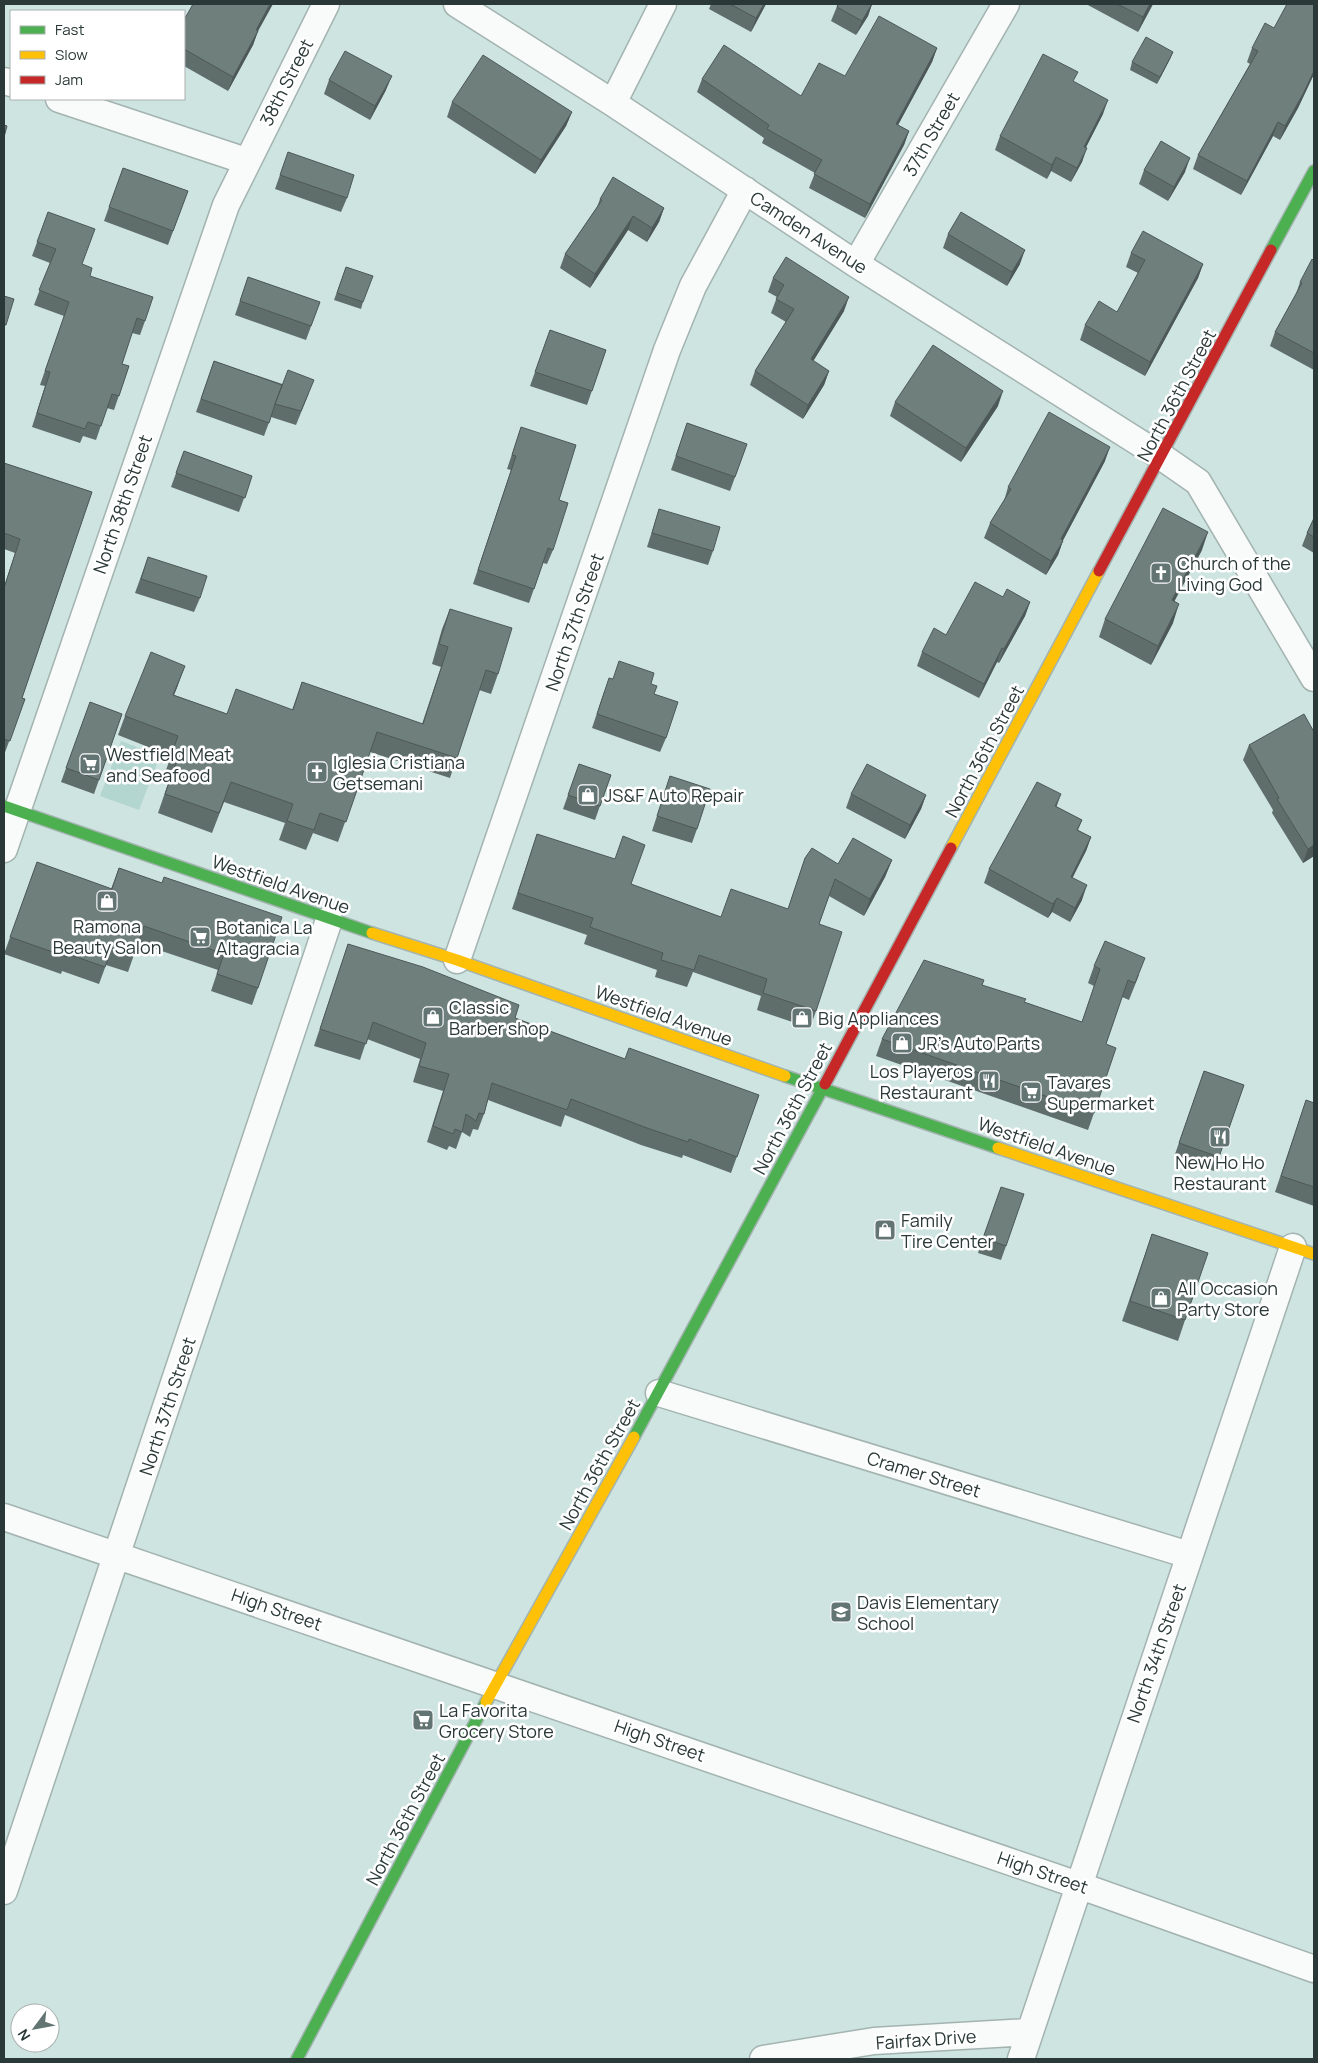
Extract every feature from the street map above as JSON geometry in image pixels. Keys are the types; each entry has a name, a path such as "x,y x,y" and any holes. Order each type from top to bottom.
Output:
{"street":[{"name":"38th Street","path":"246,161 326,4"},
{"name":"Camden Avenue","path":"457,4 614,104 856,264 1162,457 1198,482 1314,678"},
{"path":"614,104 663,4"},
{"name":"37th Street","path":"856,264 1006,4"},
{"path":"62,100 246,161"},
{"name":"North 38th Street","path":"4,849 10,808 226,205 246,161"},
{"name":"North 36th Street","path":"297,2059 496,1684 659,1393 1314,171"},
{"name":"North 37th Street","path":"458,960 667,350 693,286 744,190"},
{"name":"Westfield Avenue","path":"10,808 329,920 458,960 821,1089 1303,1250"},
{"name":"North 37th Street","path":"4,1891 329,920"},
{"name":"North 34th Street","path":"1020,2059 1189,1556 1303,1250"},
{"name":"Cramer Street","path":"659,1393 1189,1556"},
{"name":"High Street","path":"4,1517 496,1684 1078,1885 1314,1969"},
{"name":"Fairfax Drive","path":"763,2059 874,2041 1029,2032"}],"shaded area":[{"path":"121,741 160,756 139,810 100,796"}],"building":[{"path":"193,4 270,4 256,30 258,31 233,77 185,50 185,18"},
{"path":"730,4 764,4 756,18"},
{"path":"838,4 872,4 862,21 837,7"},
{"path":"1117,4 1150,4 1143,17"},
{"path":"1287,4 1314,4 1314,71 1285,126 1278,122 1247,181 1198,155 1258,51 1252,48 1265,23 1274,28"},
{"path":"879,16 937,48 896,124 909,131 870,204 814,174 822,160 767,129 769,125 702,79 724,45 801,96 819,63 845,76"},
{"path":"1146,37 1173,52 1160,77 1132,62"},
{"path":"345,51 392,76 375,106 329,80"},
{"path":"1043,54 1078,72 1073,81 1108,100 1084,147 1087,148 1077,168 1056,157 1052,165 1000,136"},
{"path":"483,55 572,112 541,160 452,102"},
{"path":"4,125 7,126 4,137"},
{"path":"1161,141 1190,158 1174,187 1144,170"},
{"path":"288,152 354,175 347,198 280,175"},
{"path":"123,168 188,191 173,231 109,207"},
{"path":"613,177 664,208 652,228 633,216 595,274 565,254 602,200 600,199"},
{"path":"48,212 95,229 82,264 92,268 90,276 153,297 145,321 137,318 122,364 129,366 119,396 112,394 101,426 88,422 85,429 37,413 50,372 45,371 69,302 39,290 56,249 37,242"},
{"path":"961,212 1025,250 1012,272 948,234"},
{"path":"1143,231 1203,264 1150,362 1085,325 1099,301 1117,312 1145,260 1131,253"},
{"path":"786,257 849,297 811,359 829,371 808,405 755,371 794,309 776,299 784,285 773,278"},
{"path":"1312,259 1314,261 1314,353 1275,332 1302,283 1300,282"},
{"path":"346,267 373,276 363,302 337,293"},
{"path":"248,277 320,302 311,326 240,301"},
{"path":"4,296 14,299 6,325 4,325"},
{"path":"550,330 606,350 592,391 535,372"},
{"path":"933,345 1003,391 966,448 895,402"},
{"path":"214,361 282,385 269,423 201,399"},
{"path":"288,370 314,380 301,411 275,404"},
{"path":"1049,412 1110,447 1051,561 990,523 1011,489 1008,487"},
{"path":"687,423 747,444 735,477 676,456"},
{"path":"521,427 576,445 559,500 568,503 553,550 548,548 534,589 478,570 516,456 512,455"},
{"path":"184,451 252,476 245,498 176,473"},
{"path":"4,463 92,492 22,698 25,699 10,741 4,739 4,588 20,539 4,533"},
{"name":"Church of the Living God","path":"1163,508 1208,532 1172,600 1179,604 1158,646 1105,619"},
{"path":"659,509 720,527 713,551 652,533"},
{"path":"1314,518 1314,537 1307,533"},
{"path":"148,557 207,576 200,598 141,579"},
{"path":"975,582 1003,597 1007,589 1030,602 1004,649 1002,648 984,684 922,652 934,628 946,635"},
{"path":"450,609 512,628 498,674 486,670 457,758 377,732 346,822 320,813 314,830 287,821 293,804 231,782 219,813 165,794 180,752 173,750 178,736 125,716 151,652 185,666 173,695 227,714 236,689 293,710 302,682 423,724 448,647 439,644"},
{"path":"619,661 654,673 651,684 657,686 654,694 678,702 666,738 597,714 609,678 613,679"},
{"path":"90,702 122,714 99,780 66,768"},
{"path":"1304,714 1314,732 1314,845 1308,849 1277,799 1279,798 1249,745"},
{"path":"579,764 611,775 600,806 568,795"},
{"path":"867,764 926,795 910,825 851,794"},
{"path":"670,776 710,789 697,829 657,816"},
{"path":"1037,782 1061,794 1055,806 1082,820 1077,830 1091,837 1071,877 1087,885 1075,908 1057,898 1053,904 989,869"},
{"path":"537,834 615,859 623,836 645,845 631,884 721,917 731,889 788,909 805,858 812,848 838,864 853,838 892,860 870,899 835,879 819,924 842,932 816,1011 763,993 767,979 699,955 694,970 661,960 663,953 590,927 593,918 518,893"},
{"path":"37,862 112,889 119,868 162,883 164,877 282,917 258,988 217,974 224,954 144,926 134,955 112,948 105,967 68,954 67,957 10,937"},
{"path":"1105,941 1145,958 1135,983 1128,980 1106,1044 1116,1048 1094,1113 882,1039 924,960 984,980 982,985 1026,999 1024,1002 1082,1022 1100,969 1094,966"},
{"path":"348,944 423,967 519,1005 515,1018 625,1059 629,1048 759,1095 737,1157 689,1139 688,1142 647,1128 571,1099 567,1110 492,1083 484,1114 479,1113 476,1121 466,1114 462,1132 455,1129 453,1134 433,1126 449,1074 419,1066 426,1043 373,1022 366,1044 320,1029"},
{"path":"1204,1071 1244,1085 1219,1157 1179,1143"},
{"path":"1306,1100 1314,1103 1314,1187 1281,1176"},
{"path":"1001,1187 1024,1194 1006,1246 983,1238"},
{"name":"All Occasion Party Store","path":"1152,1234 1208,1253 1185,1320 1130,1301"}],"traffic: fast":[{"path":"1271,250 1314,171"},
{"path":"4,806 372,933"},
{"path":"785,1076 998,1148"},
{"path":"634,1437 825,1084"},
{"path":"297,2059 486,1702"}],"traffic: slow":[{"path":"951,848 1099,571"},
{"path":"372,933 457,960 785,1076"},
{"path":"998,1148 1314,1254"},
{"path":"486,1702 634,1437"}],"traffic: jam":[{"path":"1099,571 1271,250"},
{"path":"825,1084 951,848"}],"place":[{"name":"Church of the Living God","path":"1161,573"},
{"name":"Westfield Meat and Seafood","path":"90,764"},
{"name":"Iglesia Cristiana Getsemani","path":"317,772"},
{"name":"JS&F Auto Repair","path":"588,795"},
{"name":"Ramona Beauty Salon","path":"107,901"},
{"name":"Botanica La Altagracia","path":"200,937"},
{"name":"Classic Barber shop","path":"433,1017"},
{"name":"Big Appliances","path":"802,1018"},
{"name":"JR's Auto Parts","path":"902,1043"},
{"name":"Los Playeros Restaurant","path":"989,1081"},
{"name":"Tavares Supermarket","path":"1031,1092"},
{"name":"New Ho Ho Restaurant","path":"1220,1137"},
{"name":"Family Tire Center","path":"885,1230"},
{"name":"All Occasion Party Store","path":"1161,1298"},
{"name":"Davis Elementary School","path":"841,1612"},
{"name":"La Favorita Grocery Store","path":"423,1720"}]}
